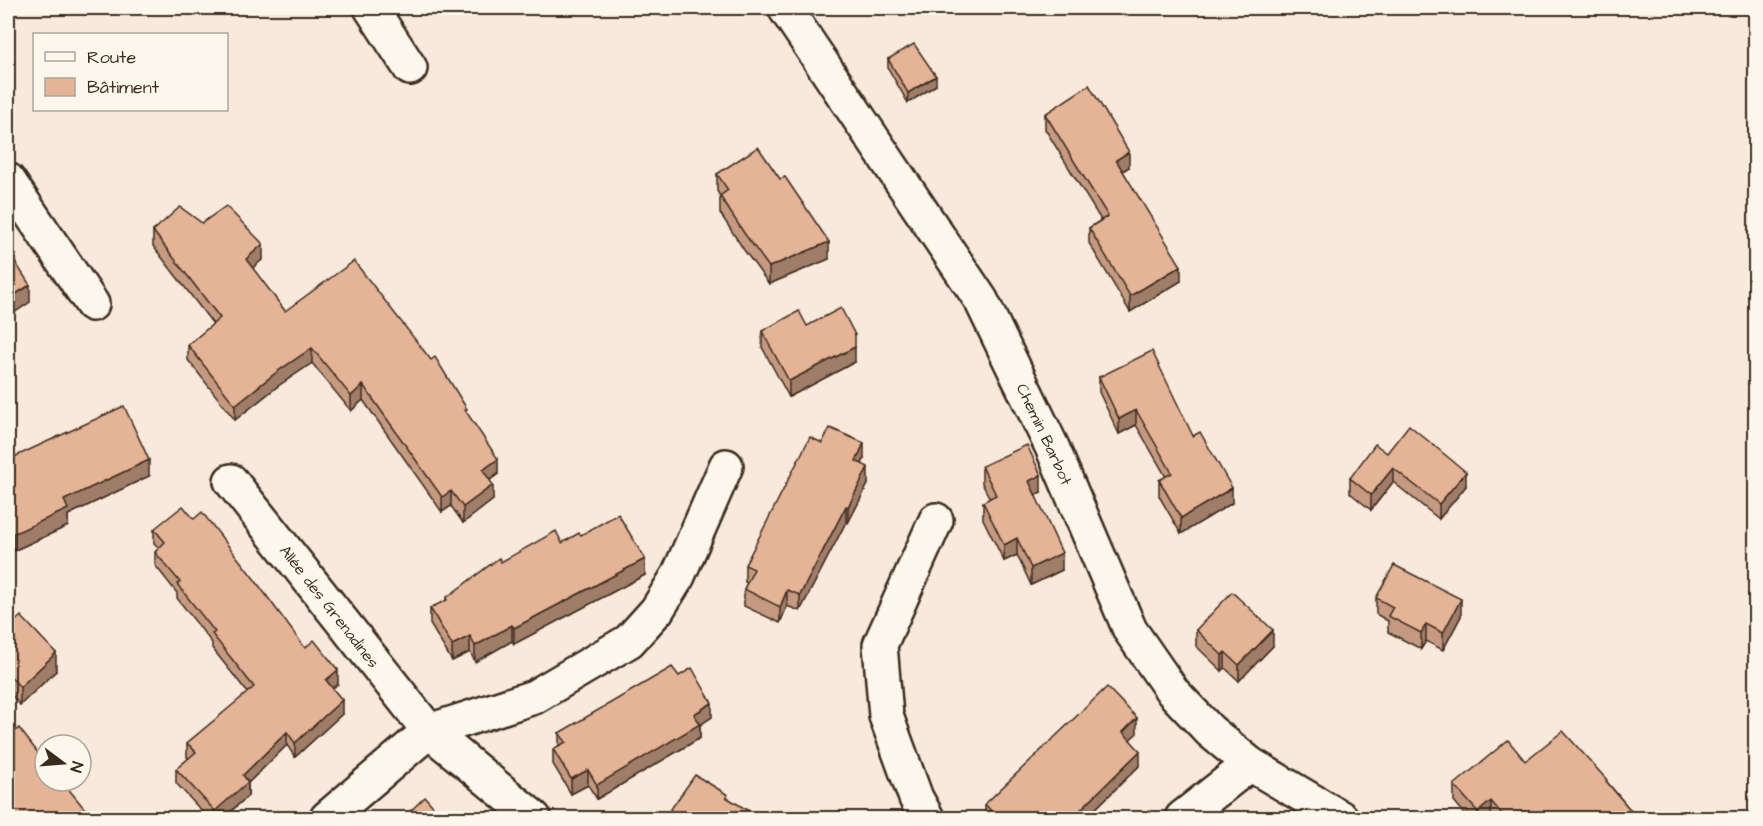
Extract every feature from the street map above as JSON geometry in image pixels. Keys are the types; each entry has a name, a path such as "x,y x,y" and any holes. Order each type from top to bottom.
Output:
{"street":[{"path":"371,8 410,68"},
{"name":"Chemin Barbot","path":"785,8 981,300 1052,447 1130,630 1173,692 1210,731 1250,764 1341,819"},
{"path":"8,180 92,304"},
{"path":"327,819 429,731 534,698 629,641 657,610 678,576 726,466"},
{"name":"Allée des Grenadines","path":"231,481 429,731 534,819"},
{"path":"927,819 916,798 886,716 880,645 936,520"},
{"path":"1182,819 1250,764"}],"building":[{"path":"914,44 936,76 908,93 888,59"},
{"path":"1089,85 1129,152 1116,160 1181,266 1130,296 1089,228 1108,216 1045,114"},
{"path":"758,147 780,179 785,177 829,242 769,267 720,196 728,190 717,174"},
{"path":"226,206 263,244 246,259 285,311 354,261 431,360 435,357 467,409 465,410 498,459 483,470 493,485 463,507 451,491 442,497 363,385 351,396 312,348 235,405 188,345 220,318 153,231 180,207 202,223"},
{"path":"8,251 30,285 8,299"},
{"path":"841,308 855,335 855,347 789,381 762,331 799,311 807,326"},
{"path":"1152,351 1193,436 1200,432 1232,488 1181,518 1159,480 1172,473 1136,410 1119,419 1099,377"},
{"path":"124,406 149,460 64,500 68,509 13,534 8,521 8,446 14,457"},
{"path":"1409,425 1466,472 1439,504 1393,468 1371,495 1350,478 1375,444 1387,453"},
{"path":"830,428 864,443 856,461 868,467 800,595 787,590 780,607 744,589 754,569 745,565 810,437 822,443"},
{"path":"1027,445 1041,475 1029,481 1062,553 1031,568 1017,538 1004,545 983,502 996,495 982,466"},
{"path":"183,506 194,519 202,512 305,648 314,640 338,670 326,680 342,700 295,743 287,732 243,775 248,782 215,811 176,769 196,752 187,743 254,687 212,634 215,632 177,584 180,582 155,552 165,542 154,529"},
{"path":"618,514 645,559 514,628 512,625 475,646 470,636 452,645 430,608 447,600 446,598 499,558 501,562 556,531 562,543"},
{"path":"1394,565 1461,599 1443,633 1426,624 1421,633 1388,616 1393,607 1376,598"},
{"path":"1232,592 1273,630 1239,665 1225,652 1222,655 1196,630"},
{"path":"21,616 56,653 20,687 8,674 8,628"},
{"path":"672,667 679,676 692,668 712,703 694,714 700,724 597,785 588,770 571,779 553,749 566,742 559,733"},
{"path":"1107,687 1137,718 1123,732 1140,751 1071,819 998,819 985,804"},
{"path":"19,728 33,746 33,793 72,793 93,819 8,819 8,737"},
{"path":"1563,731 1638,819 1506,819 1491,801 1478,812 1454,785 1508,740 1525,761"},
{"path":"695,775 762,819 669,819 666,816"},
{"path":"425,797 444,819 402,819"}]}
